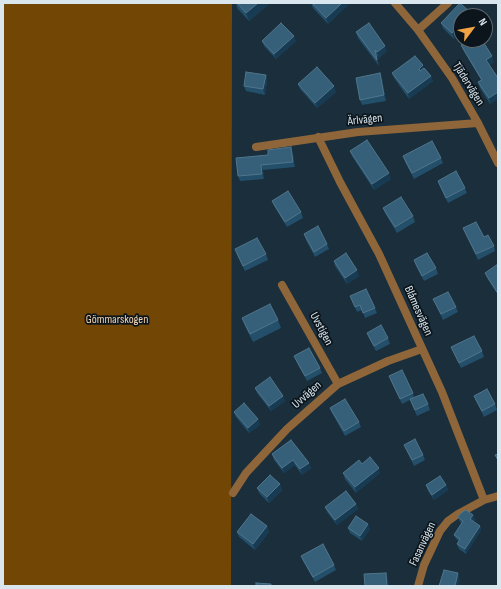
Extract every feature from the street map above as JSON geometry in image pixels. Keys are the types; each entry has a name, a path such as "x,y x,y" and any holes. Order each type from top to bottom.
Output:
{"street":[{"name":"Tjädervägen","path":"395,3 418,30 452,78 498,161"},
{"path":"418,30 448,3"},
{"name":"Ärlvägen","path":"256,148 318,137 365,131 478,123"},
{"name":"Blåmesvägen","path":"318,137 340,182 379,254 458,431 484,500"},
{"name":"Uvstigen","path":"282,285 338,384"},
{"name":"Uvvägen","path":"233,493 246,473 286,429 338,384 388,361 422,349"},
{"name":"Fasanvägen","path":"418,586 424,566 440,531 448,521 484,500 498,496"}],"green space":[{"name":"Gömmarskogen","path":"3,3 232,3 231,586 3,586"}],"building":[{"path":"237,3 258,3 246,13"},
{"path":"312,3 342,3 326,18"},
{"path":"460,3 466,8 455,8"},
{"path":"453,10 453,32 452,33 441,23"},
{"path":"281,23 294,36 274,54 262,41"},
{"path":"369,23 385,46 377,52 375,50 377,60 356,32"},
{"path":"463,48 487,48 492,56 486,60 498,78 498,92 489,98 478,82 482,80"},
{"path":"415,56 423,65 419,69 420,71 424,68 431,76 408,93 392,73"},
{"path":"317,67 334,86 315,103 298,84"},
{"path":"246,72 266,75 263,89 244,86"},
{"path":"380,73 384,95 360,100 356,78"},
{"path":"367,140 389,173 372,184 350,151"},
{"path":"432,141 441,158 412,173 403,156"},
{"path":"291,147 293,162 261,165 262,174 238,176 236,158 268,155 268,150"},
{"path":"456,171 465,188 446,198 438,181"},
{"path":"288,191 301,212 285,222 272,201"},
{"path":"401,197 413,216 395,227 383,208"},
{"path":"476,222 484,237 488,235 494,246 476,254 463,228"},
{"path":"318,226 327,244 314,252 304,234"},
{"path":"257,238 266,254 243,266 235,249"},
{"path":"346,253 357,270 345,278 334,261"},
{"path":"427,253 436,268 422,276 414,260"},
{"path":"498,264 498,292 497,292 485,273"},
{"path":"366,289 375,308 363,313 360,305 355,307 350,296"},
{"path":"448,292 456,307 441,314 433,299"},
{"path":"270,304 278,320 250,334 242,318"},
{"path":"381,325 388,338 374,346 367,333"},
{"path":"474,336 482,351 459,363 451,347"},
{"path":"309,348 320,368 305,376 294,356"},
{"path":"402,370 413,393 400,399 389,376"},
{"path":"270,377 283,396 269,406 255,388"},
{"path":"487,389 495,404 482,411 474,396"},
{"path":"423,394 428,404 415,410 410,399"},
{"path":"345,399 359,422 344,431 330,408"},
{"path":"244,403 258,419 248,428 234,412"},
{"path":"415,439 423,455 412,460 404,445"},
{"path":"291,440 309,463 300,469 293,460 282,468 272,454"},
{"path":"370,457 379,468 355,487 343,473 359,460 362,464"},
{"path":"270,475 280,484 267,497 257,488"},
{"path":"440,476 446,485 432,495 426,485"},
{"path":"346,491 356,504 335,520 325,507"},
{"path":"466,510 473,515 470,519 480,526 465,549 457,544 460,539 454,535 463,521 458,517"},
{"path":"251,514 267,526 253,544 237,532"},
{"path":"356,516 368,524 360,536 348,528"},
{"path":"323,544 334,565 313,577 301,556"},
{"path":"444,570 458,573 455,586 439,586"},
{"path":"386,573 387,586 365,586 364,574"},
{"path":"256,583 271,584 271,586 256,586"}]}
